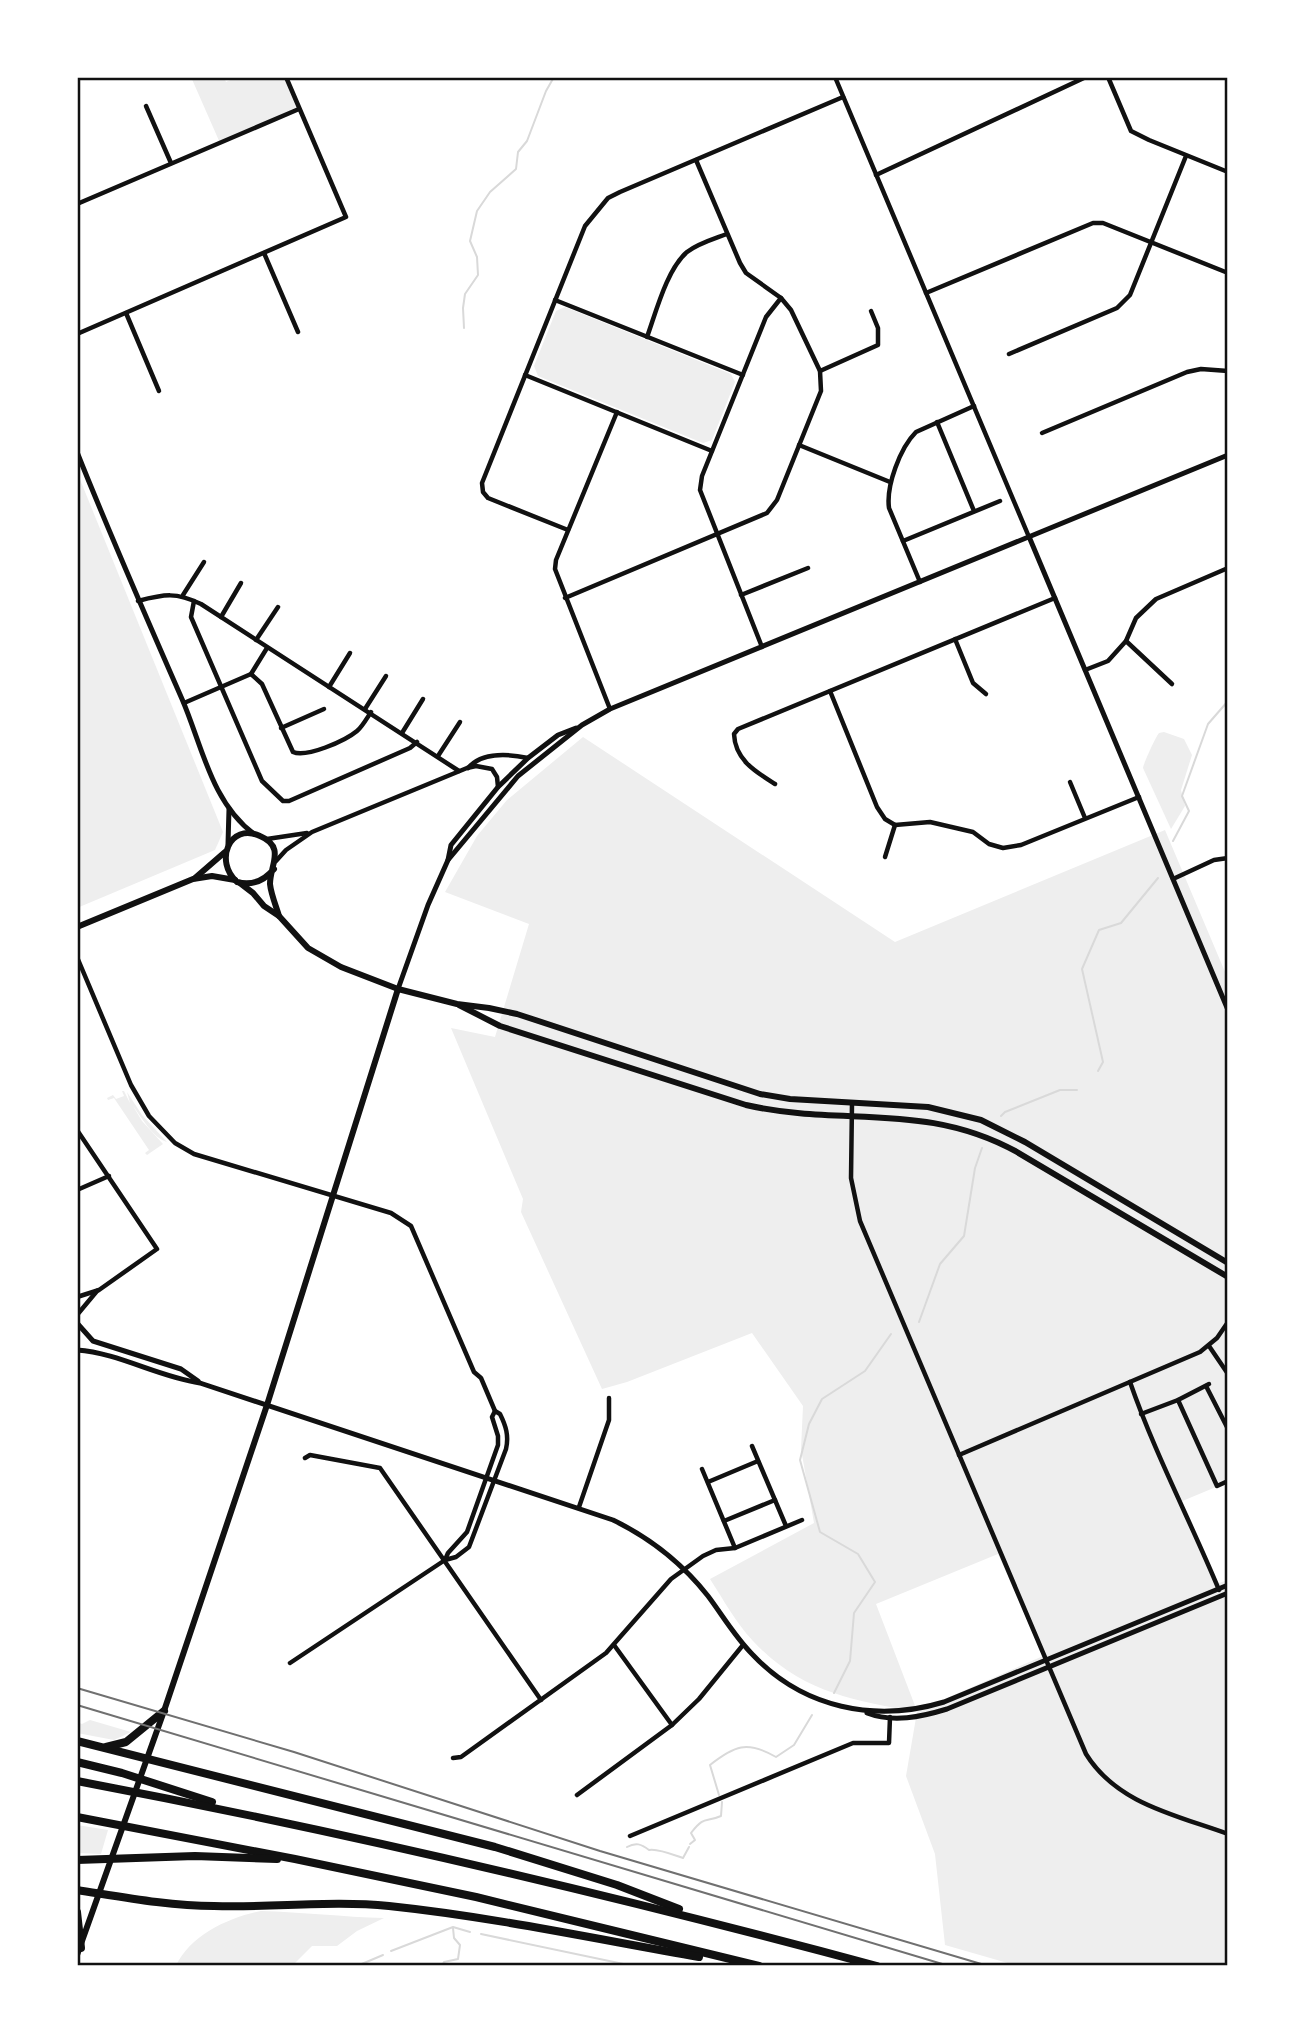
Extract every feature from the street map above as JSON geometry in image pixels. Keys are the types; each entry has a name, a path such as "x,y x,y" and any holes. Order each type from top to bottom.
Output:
{"highway":[{"path":"103,1747 126,1742 164,1711"},
{"path":"77,1741 495,1847 617,1885 708,1921"},
{"path":"77,1762 122,1773 245,1813"},
{"path":"77,1781 245,1813 708,1921 877,1966"},
{"path":"77,1817 295,1859 476,1898 759,1966"},
{"path":"77,1860 195,1856 295,1859"},
{"path":"77,1890 194,1906 353,1903 389,1906 468,1916 754,1966"},
{"path":"77,1912 79,1952"}],"main road":[{"path":"193,879 238,836 254,834 266,839 274,849 276,861 270,884 279,916"},
{"path":"227,849 227,868 238,882 279,916 314,952 341,967 398,989 457,1004 517,1014 760,1094 790,1099 928,1107 955,1112 992,1125 1025,1142 1228,1263"},
{"path":"77,927 193,879 212,876 238,882 258,882 274,869"},
{"path":"79,1952 267,1405 398,989"},
{"path":"457,1004 500,1027 734,1101 788,1112 933,1122 970,1131 994,1140 1228,1277"}],"street":[{"path":"77,334 346,217 286,77"},
{"path":"835,77 1228,1010"},
{"path":"876,175 1086,77"},
{"path":"1108,77 1131,131 1228,172"},
{"path":"568,530 488,498 483,492 482,483 585,226 608,198 843,97"},
{"path":"146,106 171,163"},
{"path":"77,204 299,108"},
{"path":"1009,354 1117,308 1130,295 1186,156"},
{"path":"565,598 767,513 777,500 821,391 820,371 800,324 781,298 746,273 696,160"},
{"path":"926,293 1093,223 1103,223 1228,272"},
{"path":"647,337 676,265 686,253 700,244 727,234"},
{"path":"264,253 298,332"},
{"path":"762,647 700,490 702,476 766,317 781,298"},
{"path":"555,300 743,375"},
{"path":"820,371 878,345 880,335 871,311"},
{"path":"126,313 159,391"},
{"path":"1042,433 1187,372 1201,369 1228,371"},
{"path":"525,375 712,451"},
{"path":"920,583 889,508 887,495 890,482 910,438 925,427 974,406"},
{"path":"610,709 555,569 556,560 617,412"},
{"path":"937,422 974,511"},
{"path":"799,445 890,482"},
{"path":"77,452 138,601 184,703 209,770 229,809 254,834"},
{"path":"398,989 428,905 448,860 451,845 498,787 528,758 558,735 610,709 1228,455"},
{"path":"903,541 1000,501"},
{"path":"183,595 204,562"},
{"path":"741,595 808,568"},
{"path":"1085,670 1108,661 1126,641 1136,618 1156,600 1228,568"},
{"path":"221,617 242,583"},
{"path":"138,601 165,594 183,595 438,755 459,771"},
{"path":"775,784 748,767 738,751 734,734 738,729 1055,598"},
{"path":"194,601 191,617 262,781 284,801 410,748 417,742"},
{"path":"256,640 278,607"},
{"path":"955,639 973,683 986,694"},
{"path":"1126,641 1171,684"},
{"path":"184,703 251,674 267,648"},
{"path":"329,687 351,653"},
{"path":"251,674 262,684 293,752 302,755 357,731 387,676"},
{"path":"830,691 877,807 885,819 895,825 930,822 973,832 989,844 1003,848 1021,845 1139,797"},
{"path":"402,733 423,699"},
{"path":"281,728 324,709"},
{"path":"438,755 460,722"},
{"path":"448,860 518,776 582,725"},
{"path":"467,768 474,761 505,754 528,758"},
{"path":"276,861 286,850 312,832 467,768 476,766 492,769 498,777 498,787"},
{"path":"1070,782 1085,818"},
{"path":"227,849 230,834 229,809"},
{"path":"885,857 895,825"},
{"path":"266,839 312,832"},
{"path":"1173,879 1214,860 1228,858"},
{"path":"77,957 131,1085 149,1116 175,1143 194,1154 391,1213 411,1226 474,1373 481,1378 495,1411 500,1414 508,1437 469,1547 456,1557 445,1560 290,1663"},
{"path":"852,1102 851,1178 857,1209 1082,1746 1096,1768 1123,1793 1228,1834"},
{"path":"77,1130 157,1249 99,1290 77,1315"},
{"path":"77,1190 109,1177"},
{"path":"77,1297 99,1290"},
{"path":"959,1455 1194,1355 1209,1346 1228,1322"},
{"path":"77,1323 95,1342 181,1369 200,1383"},
{"path":"1209,1346 1228,1374"},
{"path":"77,1350 98,1353 179,1380 200,1383 600,1514 637,1532 685,1570 743,1645 769,1671 798,1690 835,1706 890,1715 925,1715 947,1709 1225,1595 1218,1589 1194,1529 1177,1499 1130,1382"},
{"path":"1141,1414 1208,1385 1228,1429"},
{"path":"579,1507 609,1420 609,1398"},
{"path":"1178,1400 1217,1486 1228,1481"},
{"path":"445,1560 467,1532 499,1440 492,1417 495,1411"},
{"path":"752,1446 786,1526"},
{"path":"305,1458 310,1455 380,1468 541,1700"},
{"path":"707,1482 758,1461"},
{"path":"702,1469 735,1548"},
{"path":"724,1521 775,1500"},
{"path":"453,1758 461,1756 541,1700 614,1645 671,1579 712,1551 735,1548 802,1520"},
{"path":"890,1715 944,1702 1228,1585"},
{"path":"614,1645 672,1725"},
{"path":"578,1796 672,1725 699,1699 743,1645"},
{"path":"630,1836 853,1743 889,1743 890,1715"}],"shaded area":[{"path":"191,77 224,77 226,82 237,77 286,77 299,109 220,143"},
{"path":"565,307 731,374 735,382 712,440 703,443 538,376 534,366 556,311"},
{"path":"77,472 223,832 215,850 77,908"},
{"path":"1164,732 1184,739 1192,755 1181,790 1185,806 1171,829 1143,768 1157,735"},
{"path":"583,737 895,942 1165,830 1228,979 1228,1482 1180,1502 1216,1584 1228,1580 1228,1966 1018,1966 945,1945 935,1854 906,1776 917,1712 849,1698 809,1683 790,1672 753,1641 735,1619 710,1579 814,1523 801,1449 803,1406 752,1333 627,1382 602,1389 521,1212 523,1199 451,1028 495,1037 529,924 445,892 477,836 507,800","holes":["998,1554 1043,1656 917,1711 876,1604"]},
{"path":"122,1091 130,1103 127,1092 142,1115 167,1142 152,1132 163,1144 147,1155 145,1153 149,1150 114,1098 107,1098 113,1095 116,1099 124,1096"},
{"path":"90,1720 131,1732 114,1740 77,1733 77,1722 82,1724"},
{"path":"77,1825 108,1830 101,1854 77,1853"},
{"path":"261,1911 384,1918 357,1931 337,1946 312,1946 292,1966 176,1966 191,1945 212,1929"}],"waterway":[{"path":"464,328 465,294 478,275 477,257 470,241 477,211 490,192 516,169 518,152 527,141 554,77"},
{"path":"1173,841 1189,811 1182,796 1208,724 1228,701"},
{"path":"1098,1071 1103,1062 1082,969 1099,930 1121,923 1158,878"},
{"path":"1001,1116 1060,1090 1077,1090"},
{"path":"919,1322 940,1264 964,1236 975,1168 982,1148"},
{"path":"834,1693 850,1661 854,1613 875,1582 858,1554 820,1532 800,1460 809,1424 822,1399 865,1371 891,1334"},
{"path":"719,1795 710,1765 726,1753 749,1747 776,1757 794,1745 812,1715"},
{"path":"690,1844 695,1840 691,1833 699,1824 721,1816 722,1802"},
{"path":"627,1847 638,1844 649,1850 683,1858 689,1847"},
{"path":"391,1951 453,1927 470,1932"},
{"path":"442,1966 444,1962 458,1959 460,1945 454,1938 453,1928"},
{"path":"481,1934 633,1966"},
{"path":"357,1966 383,1955"}],"railway":[{"path":"77,1688 294,1752 600,1851 988,1966"},
{"path":"77,1705 949,1966"}]}
